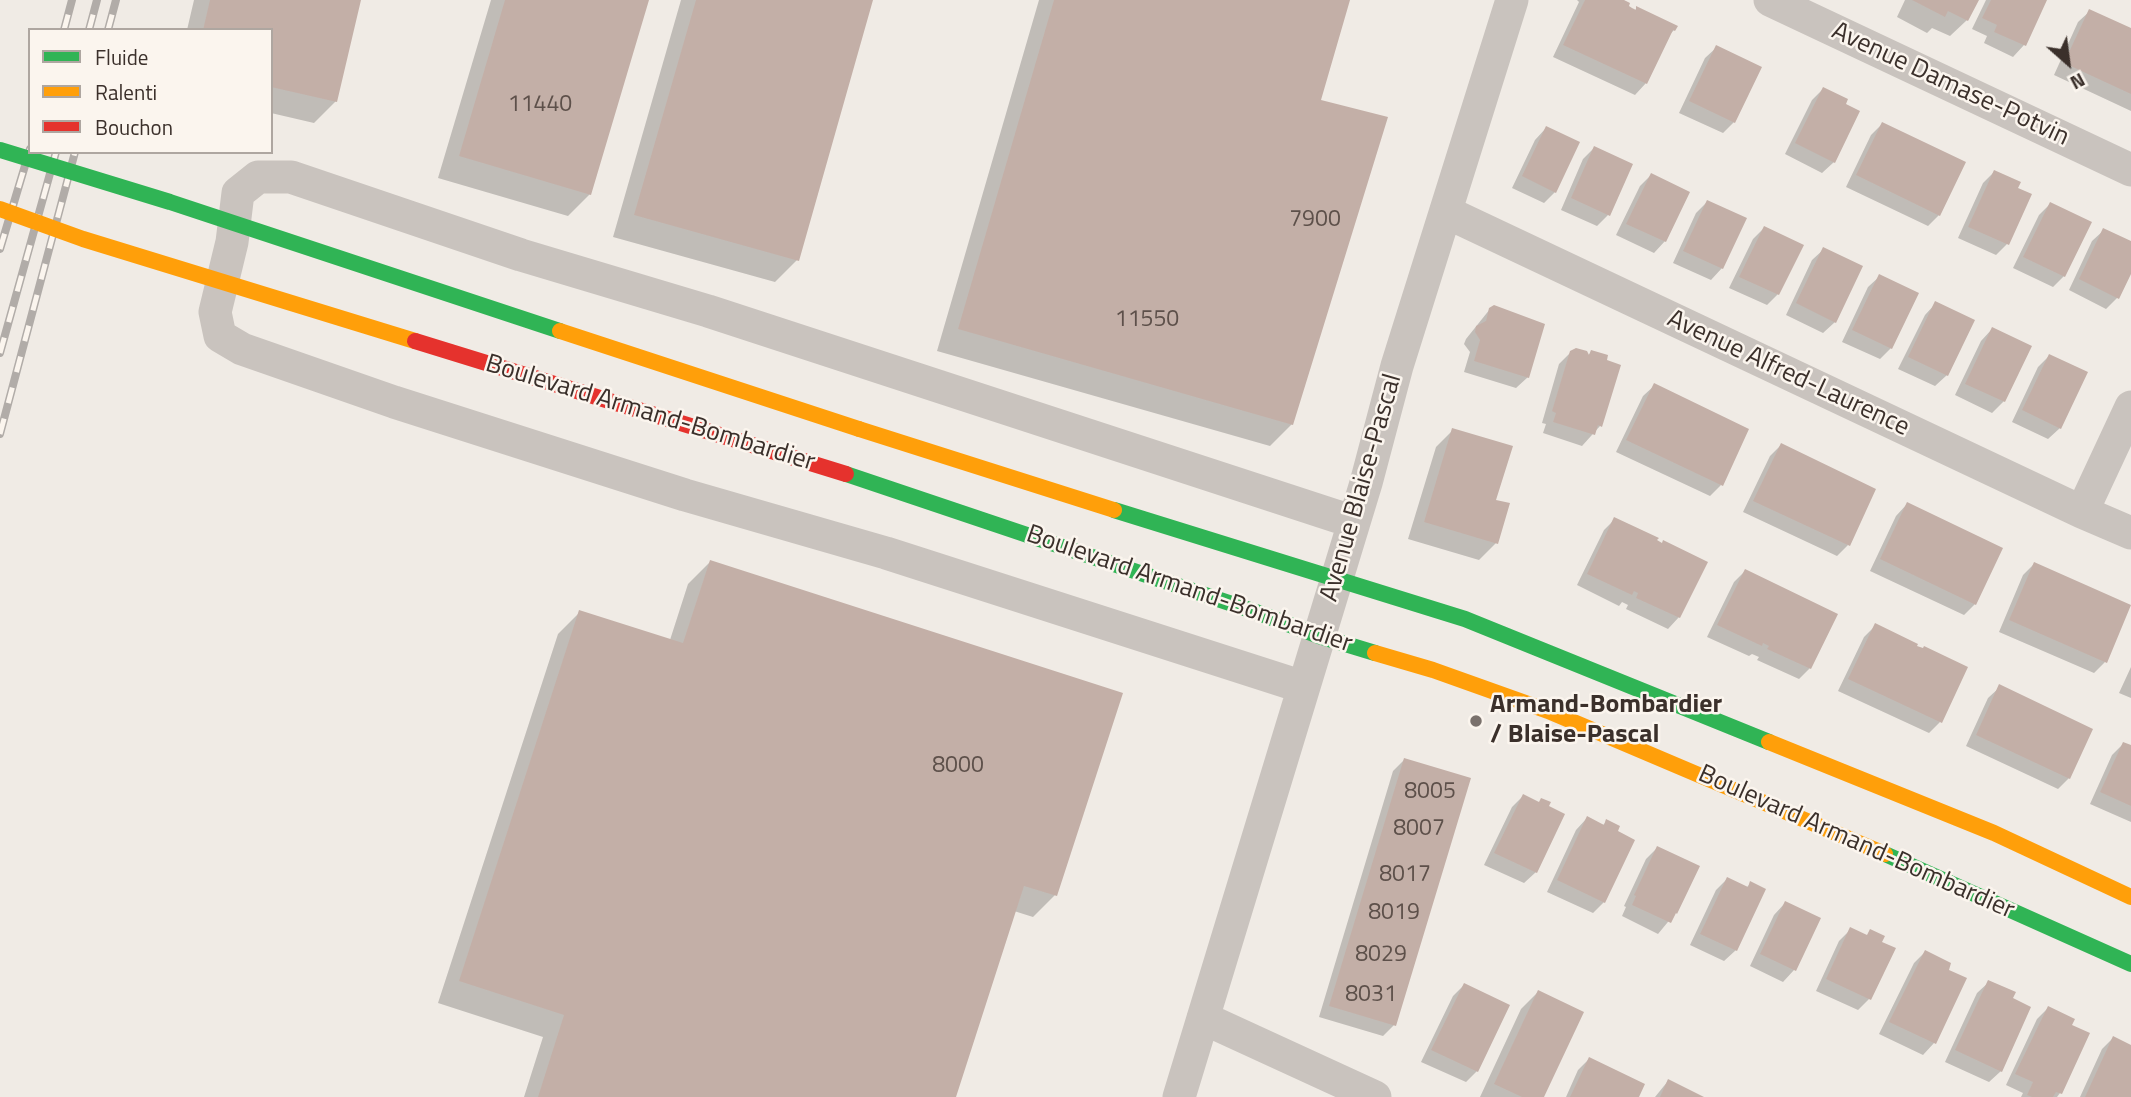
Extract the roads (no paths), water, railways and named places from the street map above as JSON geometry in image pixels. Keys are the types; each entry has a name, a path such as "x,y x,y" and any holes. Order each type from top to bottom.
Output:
{"street":[{"name":"Avenue Blaise-Pascal","path":"1180,1097 1354,522 1398,366 1512,0"},
{"name":"Avenue Damase-Potvin","path":"1770,0 2131,170"},
{"name":"Boulevard Armand-Bombardier","path":"0,150 170,202 859,429 1292,567 1336,578 1465,619 1994,833 2131,897"},
{"name":"Boulevard Armand-Bombardier","path":"1303,687 886,554 632,478 407,406 242,349 219,336 215,312 232,242 238,193 258,177 291,177 521,255 708,311 1354,522"},
{"name":"Boulevard Armand-Bombardier","path":"0,209 83,239 846,474 1256,612 1319,636 1433,670 1548,711 1816,823 2131,964"},
{"name":"Avenue Alfred-Laurence","path":"1446,212 2131,533"},
{"path":"2082,512 2131,407"},
{"path":"1203,1017 1374,1097"}],"railway":[{"path":"65,28 72,0"},
{"path":"90,28 97,0"},
{"path":"109,28 116,0"},
{"path":"0,249 28,154"},
{"path":"0,353 55,154"},
{"path":"0,434 74,154"}],"place":[{"name":"Armand-Bombardier / Blaise-Pascal","path":"1476,721"}]}
